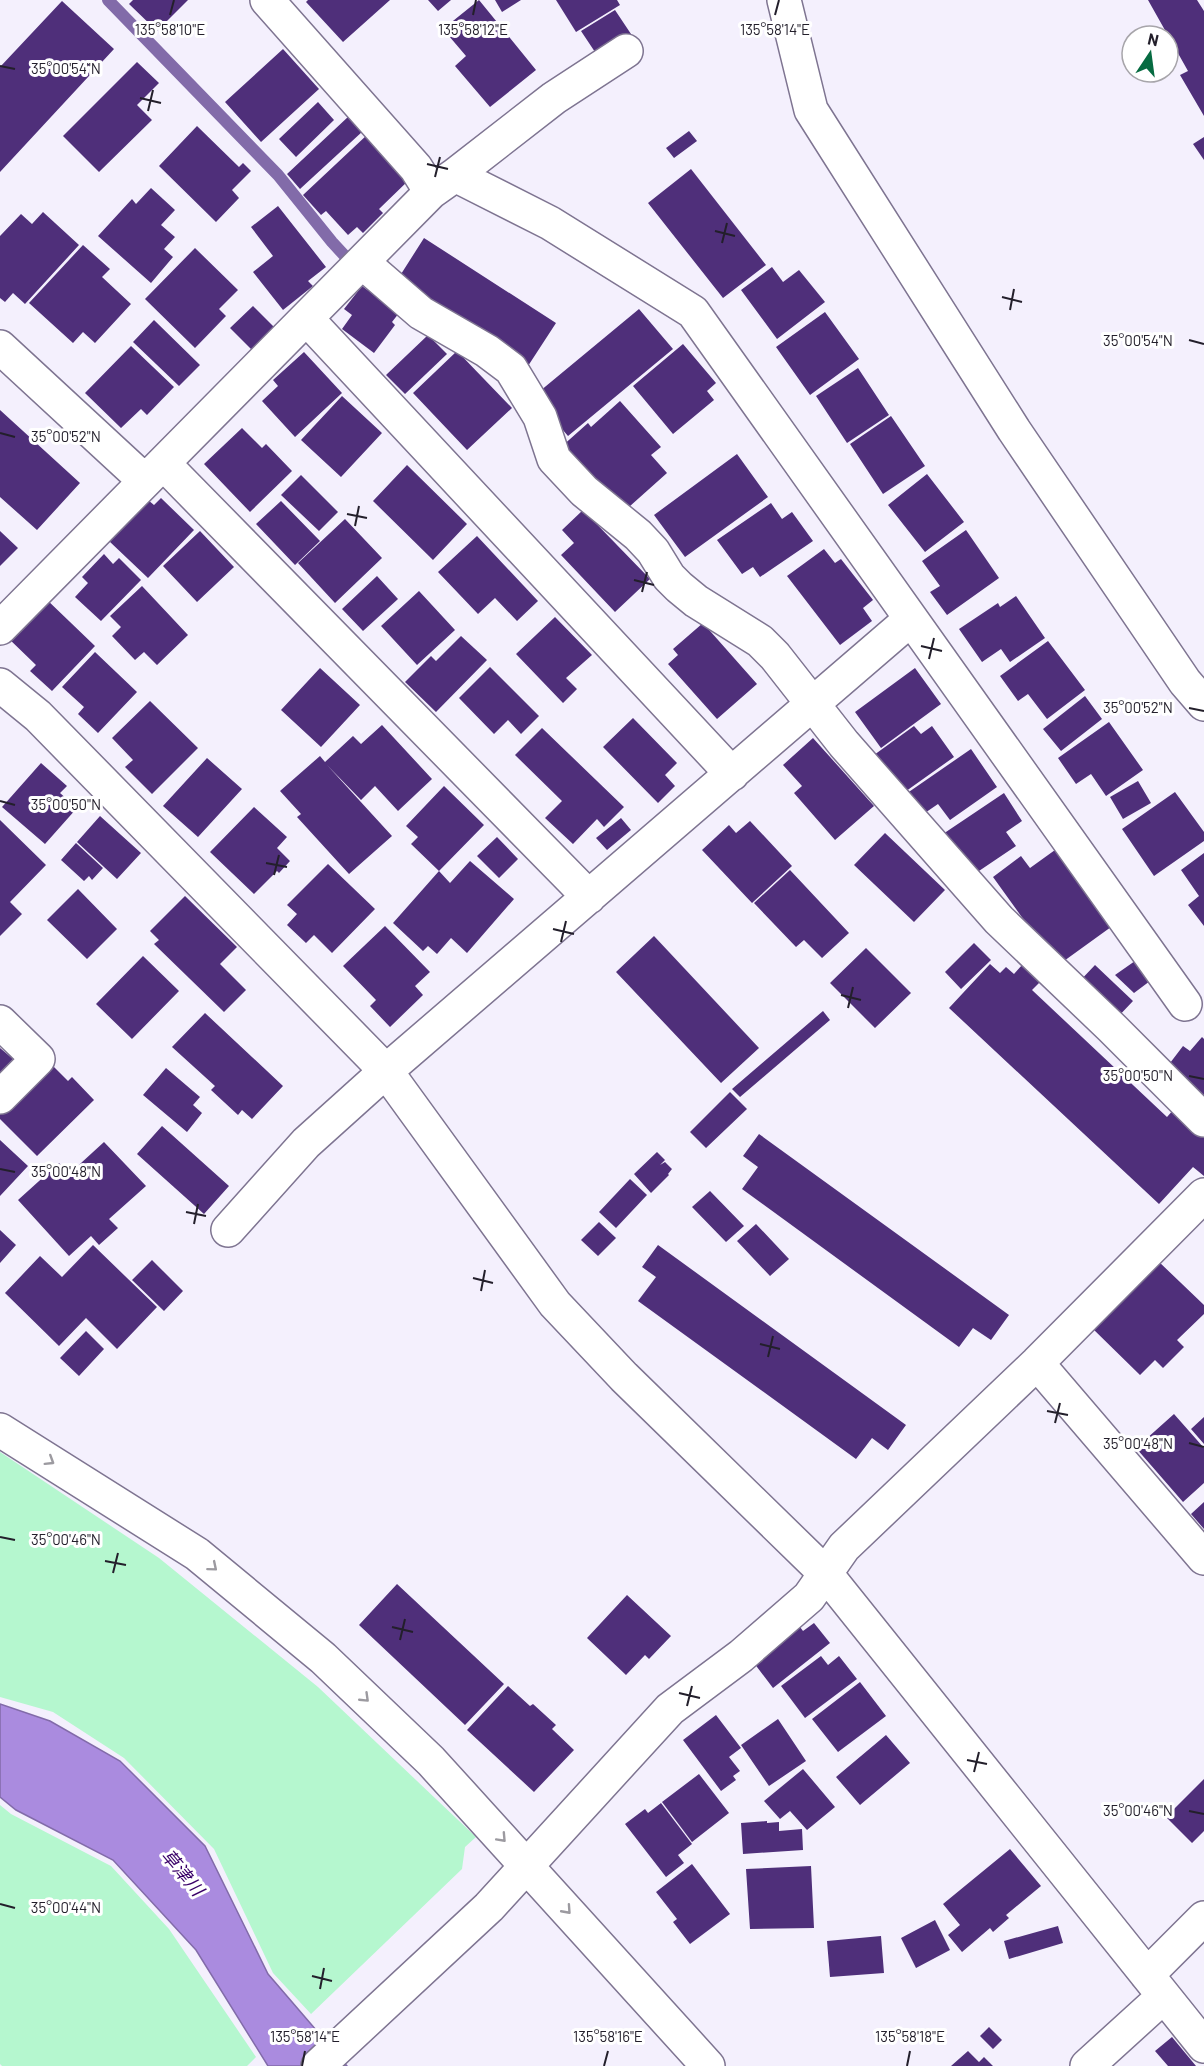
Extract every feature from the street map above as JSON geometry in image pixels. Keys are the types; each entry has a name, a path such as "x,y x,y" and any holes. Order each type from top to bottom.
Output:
{"street":[{"path":"267,0 416,168 443,183 550,223 693,312 1185,1004"},
{"path":"784,0 811,110 1014,429 1195,693 1204,721"},
{"path":"0,628 443,183 554,98 626,51"},
{"path":"362,262 421,313 487,351 511,369 540,417 554,459 584,490 638,535 653,551 669,577 679,586 696,601 760,641 775,656 896,804 975,890 999,920 1204,1120"},
{"path":"307,319 732,774"},
{"path":"0,347 154,472 589,897"},
{"path":"228,1230 306,1143 386,1071 911,619"},
{"path":"0,685 38,716 386,1071 555,1304 624,1377 826,1574 1204,2046"},
{"path":"0,1022 38,1059 0,1097"},
{"path":"318,2066 489,1907 670,1709 741,1656 809,1597 844,1547 1036,1363 1204,1195"},
{"path":"1036,1363 1204,1558"},
{"path":"0,1430 197,1554 332,1666 431,1761 708,2066"},
{"path":"1087,2066 1155,1985 1204,1918"}],"green space":[{"path":"0,1452 159,1558 318,1687 476,1837 465,1847 462,1869 311,2014 273,1973 214,1849 124,1758 53,1712 0,1697"},
{"path":"0,1805 11,1814 111,1866 169,1929 256,2057 247,2066 2,2066 0,2064"}],"water":[{"name":"草津川","path":"0,1704 50,1721 120,1761 205,1846 268,1974 347,2066 268,2066 196,1950 113,1860 16,1810 0,1797"}],"building":[{"path":"133,0 188,0 157,31 129,4"},
{"path":"308,0 390,0 343,42 306,2"},
{"path":"428,0 451,0 438,11"},
{"path":"479,0 536,70 490,107 455,66 466,56 443,29"},
{"path":"495,0 521,0 502,12"},
{"path":"556,0 617,0 620,5 576,32"},
{"path":"1148,0 1197,0 1204,11 1204,116 1180,75 1188,71 1180,57 1180,24 1162,24"},
{"path":"62,1 114,49 0,172 0,67"},
{"path":"615,10 631,34 597,55 581,31"},
{"path":"283,49 319,89 261,142 225,102"},
{"path":"137,62 159,83 137,105 152,120 99,172 63,136"},
{"path":"318,102 334,120 296,157 279,139"},
{"path":"349,116 363,131 300,189 287,174"},
{"path":"197,126 239,167 243,163 251,171 232,190 239,198 216,222 159,166"},
{"path":"689,131 697,141 674,158 666,148"},
{"path":"368,134 410,179 379,209 383,213 363,233 357,227 348,235 326,211 321,215 303,195"},
{"path":"1204,137 1204,160 1193,144"},
{"path":"691,169 766,265 723,298 648,203"},
{"path":"151,188 175,210 161,225 175,237 164,249 173,257 151,283 98,236 132,199 136,204"},
{"path":"278,206 326,267 308,281 313,286 283,310 253,272 273,256 251,227"},
{"path":"43,212 79,245 25,304 13,293 5,302 0,298 0,236 21,214 32,224"},
{"path":"424,238 556,323 528,366 396,282"},
{"path":"83,245 110,269 102,277 131,304 95,343 83,332 73,343 29,303"},
{"path":"195,248 238,290 219,309 226,316 195,348 145,299"},
{"path":"772,267 783,282 799,270 825,302 777,339 741,290"},
{"path":"362,286 399,313 392,322 395,325 374,353 342,329 352,315 344,309"},
{"path":"253,306 275,328 252,350 230,328"},
{"path":"639,309 673,349 568,436 534,396"},
{"path":"825,312 859,359 810,395 776,347"},
{"path":"154,320 200,365 179,386 133,342"},
{"path":"428,335 447,354 405,394 386,375"},
{"path":"683,344 716,383 707,391 714,400 673,434 633,386"},
{"path":"131,346 174,387 147,415 141,409 121,428 85,393"},
{"path":"457,351 512,408 467,450 413,393"},
{"path":"304,352 342,393 295,437 262,401 278,386 273,380"},
{"path":"858,368 889,415 847,443 816,396"},
{"path":"342,396 382,433 341,477 301,440"},
{"path":"620,401 661,447 651,455 667,473 620,515 560,448 588,423 591,427"},
{"path":"0,410 80,483 37,530 0,497"},
{"path":"891,416 925,466 883,494 850,444"},
{"path":"242,428 262,448 266,444 292,471 250,512 204,464"},
{"path":"737,454 768,497 685,557 654,515"},
{"path":"407,465 467,524 433,560 373,501"},
{"path":"927,474 964,522 925,552 888,505"},
{"path":"301,475 338,512 319,531 281,495"},
{"path":"161,498 194,530 148,578 109,541 148,500 154,505"},
{"path":"281,501 320,541 295,565 256,524"},
{"path":"771,503 782,519 792,512 813,541 760,577 753,567 742,574 717,540"},
{"path":"583,510 650,579 615,612 561,555 574,543 562,530"},
{"path":"345,519 382,558 335,603 298,563"},
{"path":"966,530 999,578 947,615 930,592 940,586 922,561"},
{"path":"0,531 18,548 0,566"},
{"path":"200,531 234,567 197,602 163,566"},
{"path":"477,536 538,601 517,621 495,598 478,614 438,572"},
{"path":"824,549 835,563 841,559 873,600 863,608 872,621 840,645 787,576"},
{"path":"104,554 113,564 119,558 141,580 101,621 75,597 88,583 82,577"},
{"path":"377,576 398,599 363,631 342,609"},
{"path":"142,586 188,635 157,665 144,652 135,660 112,636 121,627 110,616"},
{"path":"419,591 455,630 417,665 381,626"},
{"path":"1016,596 1045,638 1010,662 1001,649 982,662 959,629 998,603 1000,607"},
{"path":"44,597 95,646 52,691 30,671 36,665 6,636"},
{"path":"555,617 592,655 566,678 577,689 563,703 516,654"},
{"path":"703,623 757,684 717,719 668,664 678,655 673,649"},
{"path":"461,636 487,660 436,712 405,682 431,656 436,661"},
{"path":"1048,641 1085,690 1047,719 1028,694 1018,701 1000,676"},
{"path":"95,652 137,692 98,733 78,714 84,707 62,687"},
{"path":"490,667 539,716 521,734 508,720 494,734 459,698"},
{"path":"320,668 360,705 321,747 281,710"},
{"path":"915,668 941,704 881,748 855,712"},
{"path":"1085,696 1102,719 1061,751 1043,729"},
{"path":"150,701 198,748 152,794 125,767 133,760 112,738"},
{"path":"633,718 677,763 665,775 675,786 658,803 603,747"},
{"path":"1109,722 1143,770 1106,796 1091,774 1076,784 1058,758"},
{"path":"382,725 432,779 398,811 375,786 361,800 327,765 392,836 349,874 297,817 301,814 280,791 320,756 325,762 353,736 361,744"},
{"path":"914,726 921,734 932,726 954,757 902,794 874,755"},
{"path":"542,728 624,807 604,827 597,819 573,844 545,818 562,801 515,755"},
{"path":"813,738 874,806 835,840 794,793 802,786 783,765"},
{"path":"971,749 997,787 950,820 938,804 919,817 903,796"},
{"path":"207,758 242,789 198,837 163,806"},
{"path":"41,763 67,786 60,793 77,808 45,844 2,807"},
{"path":"1138,781 1151,803 1123,819 1110,797"},
{"path":"444,786 484,825 439,871 411,844 418,837 406,826"},
{"path":"1175,792 1204,832 1204,841 1154,876 1122,829"},
{"path":"1004,793 1022,821 1006,832 1016,846 973,875 940,836"},
{"path":"254,807 287,837 277,848 290,861 254,894 210,852"},
{"path":"100,816 141,853 117,879 77,842"},
{"path":"621,818 631,830 607,850 596,838"},
{"path":"0,820 46,865 10,902 22,914 0,936"},
{"path":"750,821 792,866 752,903 702,850 729,825 736,833"},
{"path":"885,833 945,890 914,922 854,865"},
{"path":"497,837 518,859 499,878 477,856"},
{"path":"76,843 103,868 92,880 89,876 84,881 61,860"},
{"path":"1055,850 1111,927 1057,966 993,877 1021,856 1030,868"},
{"path":"1204,853 1204,926 1188,905 1199,896 1181,870"},
{"path":"470,861 514,899 467,953 451,938 437,954 428,946 423,951 393,923 439,871 450,883"},
{"path":"328,864 375,909 332,953 314,935 306,943 287,925 297,914 287,905"},
{"path":"790,870 849,933 822,958 804,940 796,947 754,903"},
{"path":"78,889 117,929 87,959 47,920"},
{"path":"185,896 237,947 220,964 246,990 224,1012 154,944 159,940 150,931"},
{"path":"385,926 430,972 415,986 423,995 390,1027 370,1006 376,1000 343,966"},
{"path":"654,936 759,1048 721,1083 616,972"},
{"path":"974,943 991,960 961,989 945,972"},
{"path":"866,948 911,993 875,1028 830,983"},
{"path":"143,956 179,991 132,1039 96,1004"},
{"path":"1135,961 1150,981 1134,993 1115,975"},
{"path":"990,964 1000,973 1006,967 1014,974 1022,965 1040,982 1032,990 1167,1117 1174,1109 1204,1137 1204,1176 1193,1167 1159,1204 949,1008"},
{"path":"1095,965 1133,1001 1115,1020 1077,984"},
{"path":"823,1011 830,1020 740,1097 732,1089"},
{"path":"205,1013 283,1086 252,1119 242,1110 238,1115 211,1090 215,1086 172,1047"},
{"path":"1202,1037 1204,1039 1204,1096 1167,1067 1183,1046 1190,1051"},
{"path":"0,1048 13,1059 0,1073"},
{"path":"52,1065 68,1081 72,1077 94,1100 37,1156 0,1119 0,1115"},
{"path":"166,1068 200,1097 193,1105 202,1113 187,1132 143,1095"},
{"path":"730,1092 747,1109 706,1148 690,1132"},
{"path":"162,1126 229,1186 204,1214 137,1154"},
{"path":"759,1134 1009,1315 991,1340 973,1328 959,1347 742,1189 758,1167 743,1156"},
{"path":"0,1140 28,1166 0,1196"},
{"path":"104,1142 146,1186 109,1219 118,1228 99,1245 91,1236 69,1256 18,1200 59,1163 69,1174"},
{"path":"657,1152 665,1160 660,1165 665,1162 672,1169 651,1193 634,1174"},
{"path":"630,1179 647,1195 616,1228 599,1212"},
{"path":"710,1191 744,1226 726,1242 692,1207"},
{"path":"599,1222 616,1238 598,1256 581,1240"},
{"path":"756,1224 789,1259 770,1276 737,1241"},
{"path":"0,1230 16,1245 0,1263"},
{"path":"93,1245 157,1307 117,1349 86,1318 59,1346 5,1293 40,1256 62,1277"},
{"path":"658,1245 906,1425 888,1450 872,1438 856,1459 638,1301 656,1277 642,1267"},
{"path":"152,1260 183,1291 164,1311 132,1280"},
{"path":"1157,1260 1204,1305 1204,1314 1177,1340 1184,1347 1163,1368 1155,1360 1140,1375 1091,1327"},
{"path":"86,1331 104,1349 79,1376 60,1358"},
{"path":"1174,1414 1204,1448 1204,1483 1183,1502 1136,1448"},
{"path":"1204,1417 1204,1444 1191,1429"},
{"path":"1204,1502 1204,1529 1191,1514"},
{"path":"397,1584 504,1684 465,1725 359,1625"},
{"path":"627,1595 671,1636 649,1659 645,1655 626,1675 587,1638"},
{"path":"814,1623 830,1643 773,1688 754,1663 800,1627 803,1631"},
{"path":"821,1656 828,1665 839,1656 857,1679 805,1718 781,1686"},
{"path":"860,1682 886,1716 838,1752 812,1719"},
{"path":"508,1686 556,1725 552,1729 574,1750 534,1792 467,1730"},
{"path":"716,1715 741,1748 729,1757 740,1771 733,1776 736,1780 721,1791 683,1740"},
{"path":"778,1719 806,1761 769,1786 741,1745"},
{"path":"886,1735 910,1763 860,1805 836,1777"},
{"path":"803,1769 835,1807 807,1830 790,1811 780,1819 764,1801"},
{"path":"699,1774 729,1813 692,1842 662,1802"},
{"path":"1204,1779 1204,1831 1192,1843 1166,1817"},
{"path":"661,1803 692,1844 678,1855 684,1863 666,1877 625,1824 645,1809 648,1813"},
{"path":"767,1821 767,1823 779,1822 779,1831 802,1829 803,1850 743,1854 741,1823"},
{"path":"1010,1849 1041,1886 1006,1915 1009,1918 993,1932 990,1928 962,1952 948,1935 960,1925 943,1904"},
{"path":"692,1864 730,1914 690,1944 673,1922 677,1919 656,1892"},
{"path":"811,1866 814,1928 750,1929 746,1869"},
{"path":"935,1920 950,1950 916,1968 901,1938"},
{"path":"1058,1926 1063,1943 1009,1959 1004,1941"},
{"path":"881,1936 884,1973 830,1977 827,1941"},
{"path":"989,2027 1002,2040 993,2049 980,2036"},
{"path":"1172,2037 1196,2066 1168,2066 1155,2051"},
{"path":"968,2051 979,2062 984,2057 993,2066 951,2066"}],"waterway":[{"path":"108,0 278,175 356,268"}]}
